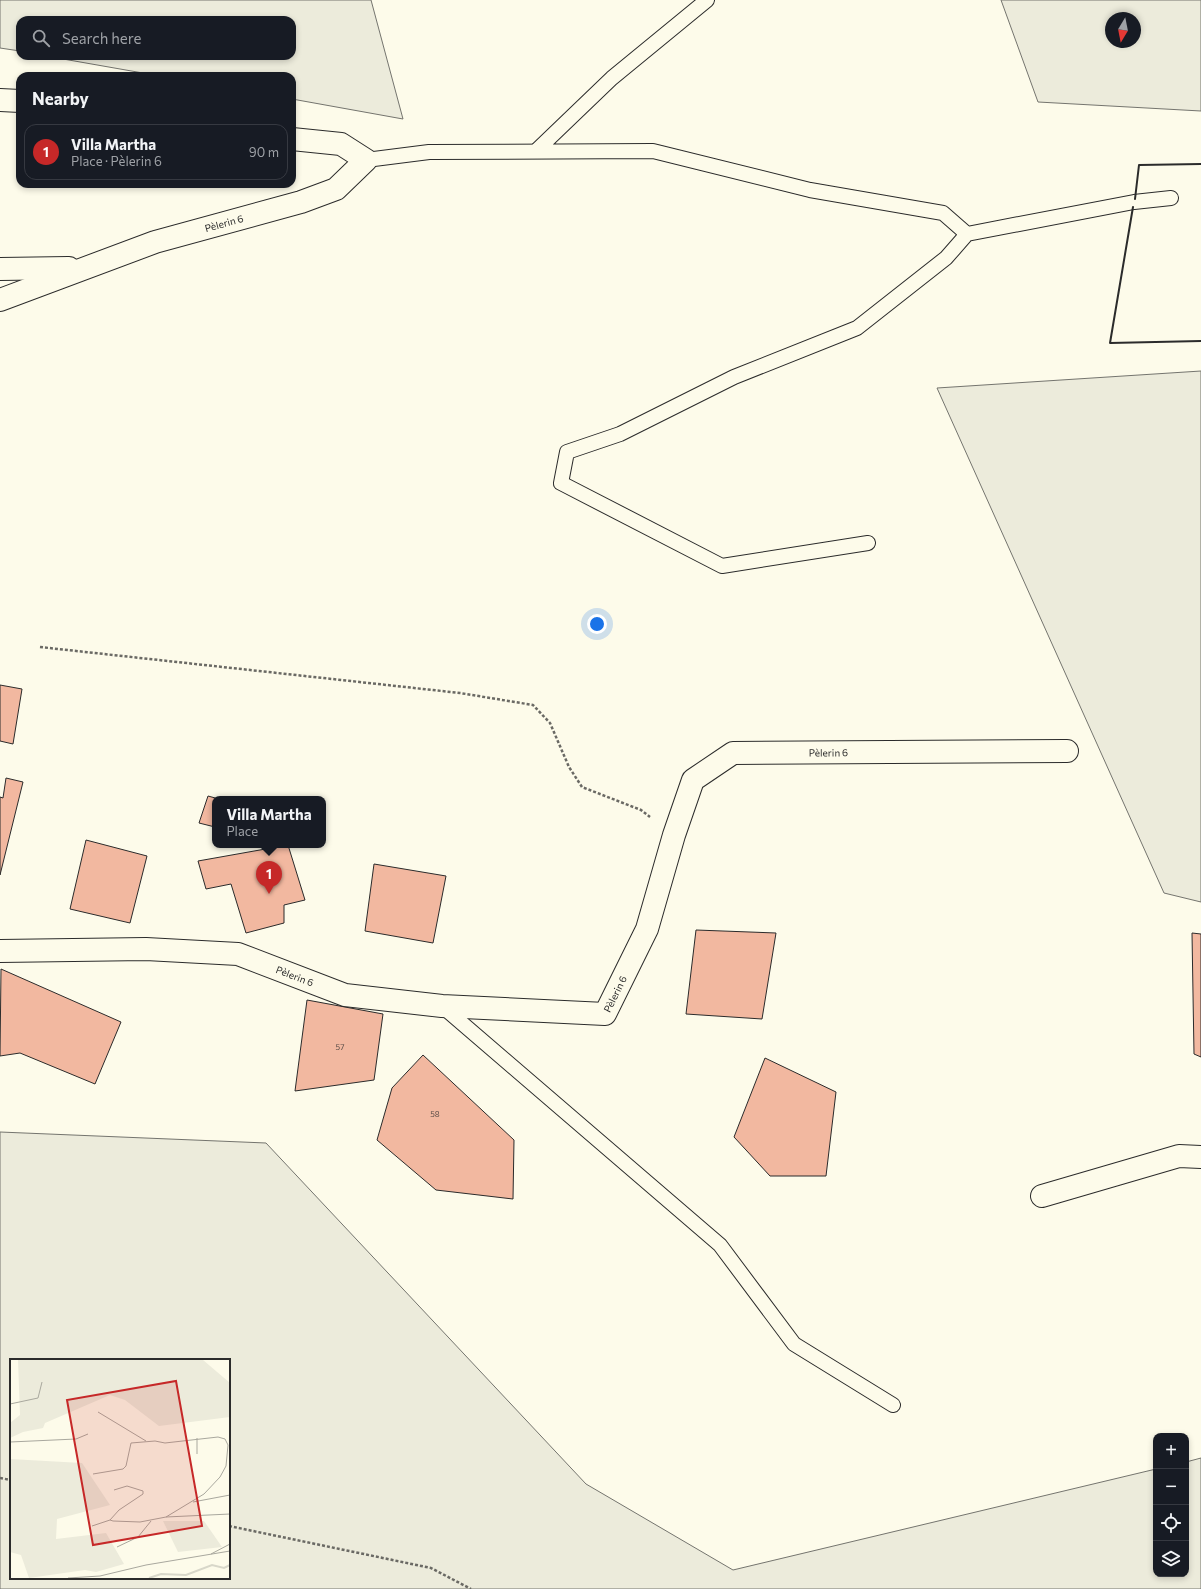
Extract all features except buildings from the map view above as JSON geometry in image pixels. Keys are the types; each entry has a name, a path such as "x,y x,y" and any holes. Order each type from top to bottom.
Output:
{"street":[{"path":"0,100 16,101"},
{"path":"296,138 341,144 366,160"},
{"name":"Pèlerin 6","path":"0,300 155,242 301,202 336,189 366,160"},
{"path":"0,269 87,268"},
{"name":"Pèlerin 6","path":"0,951 146,949 238,954 345,995 442,1006 605,1014 647,929 674,836 693,780 733,753 1067,751"},
{"path":"1042,1196 1179,1156 1201,1157"}],"lane":[{"path":"536,151 612,78 707,0"},
{"path":"366,160 429,152 653,151 810,190 943,213 967,234"},
{"path":"868,543 722,566 562,483 567,452 620,434 734,377 857,328 946,258 967,234 1134,202 1171,198"},
{"path":"442,1006 720,1245 794,1344 893,1405"}],"path":[{"path":"40,647 460,693 533,705 550,723 569,766 582,787 641,810 674,836"},
{"path":"0,1478 10,1480"},
{"path":"230,1526 431,1568 472,1589"}],"shaded area":[{"path":"0,0 371,0 403,119 296,100 296,72 137,72 69,60 296,60 296,16 16,16 16,50 0,48"},
{"path":"1001,0 1201,0 1201,111 1038,102"},
{"path":"1201,371 1201,902 1164,893 937,388"},
{"path":"0,1132 266,1143 586,1484 733,1570 1153,1470 1153,1577 1189,1577 1189,1461 1201,1458 1201,1589 0,1589"}],"wall":[{"path":"1135,199 1139,165 1201,164"},
{"path":"1133,207 1110,343 1201,341"}],"place":[{"name":"Villa Martha","path":"269,894"}]}
